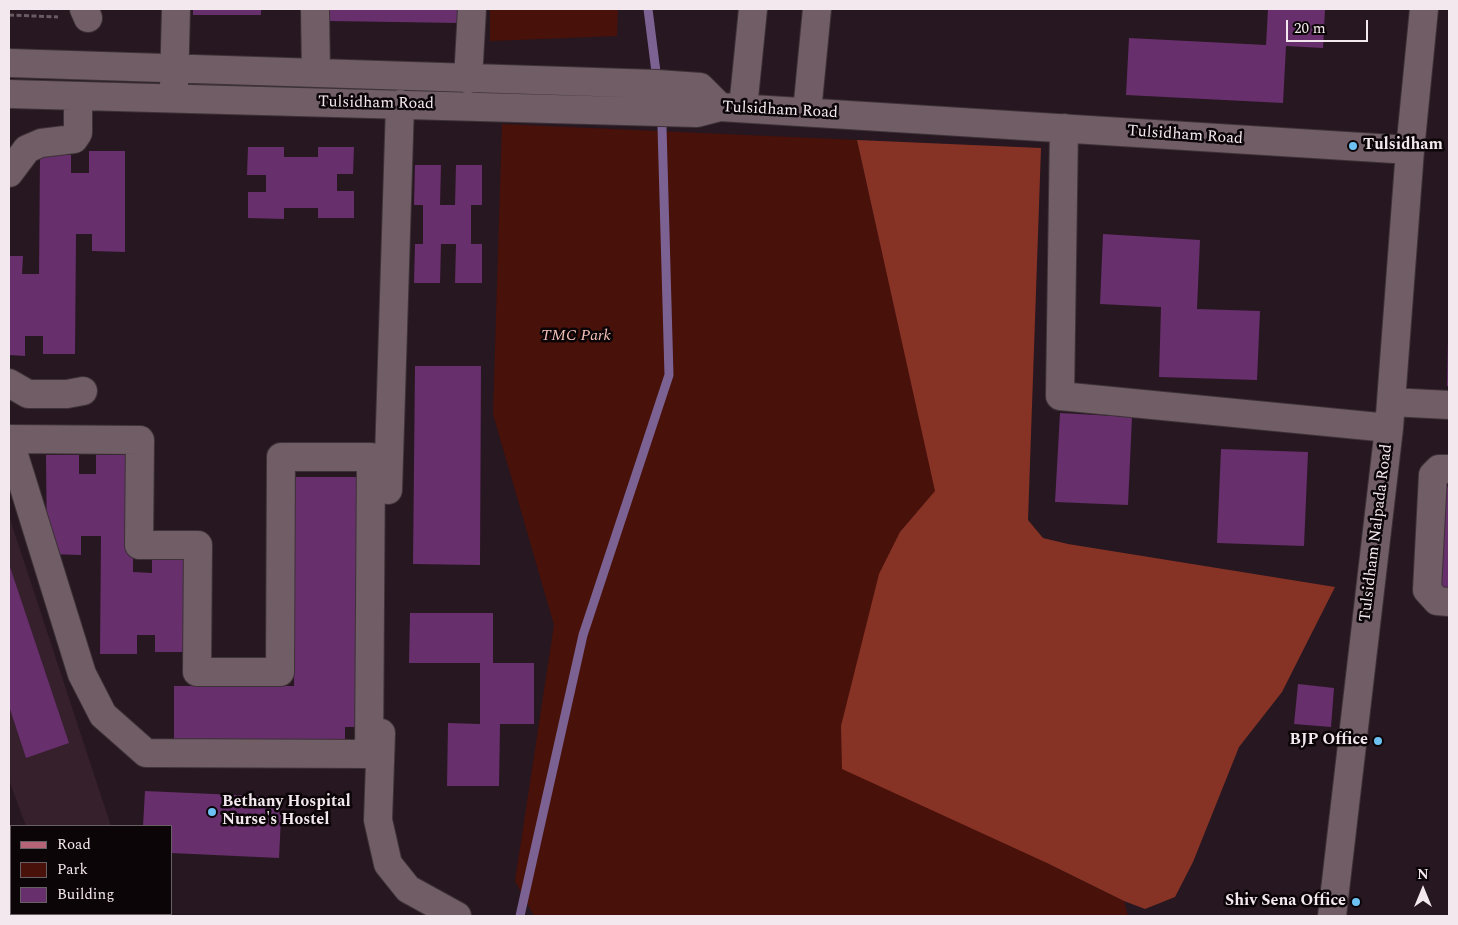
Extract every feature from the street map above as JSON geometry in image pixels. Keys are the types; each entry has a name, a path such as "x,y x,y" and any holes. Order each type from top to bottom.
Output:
{"street":[{"path":"174,99 176,9"},
{"path":"315,9 316,73"},
{"path":"471,79 472,9"},
{"path":"9,63 657,84 700,87 731,107 753,9"},
{"path":"807,112 817,9"},
{"path":"1410,150 1424,9"},
{"name":"Tulsidham Road","path":"9,94 697,112 731,107 1410,150"},
{"path":"9,173 27,149 41,143 74,139 78,133 78,96"},
{"path":"380,458 281,457 280,672 197,672 198,545 139,545 140,440 9,439 82,674 103,715 146,753 369,754 380,458 400,104"},
{"path":"1064,128 1060,396 1390,415 1449,404"},
{"name":"Tulsidham Nalpada Road","path":"1332,916 1390,415 1410,150"},
{"path":"9,383 28,394 67,394 83,391"},
{"path":"380,458 378,820 388,864 408,889 457,916"},
{"path":"1449,470 1439,469 1433,475 1427,590 1437,601 1449,602"}],"path":[{"path":"9,15 86,13"}],"shaded area":[{"path":"857,140 1041,148 1028,520 1043,538 1068,544 1335,587 1282,692 1239,747 1193,862 1175,897 1145,909 1124,901 1047,863 842,769 841,726 879,574 900,532 935,491"},
{"path":"9,516 111,825 26,825 9,780"}],"green space":[{"path":"490,9 618,9 617,36 490,41"},
{"name":"TMC Park","path":"502,124 857,140 936,491 900,532 1047,863 1124,901 1128,916 534,916 515,881 554,625 493,414"}],"building":[{"path":"193,9 261,9 261,15 193,15"},
{"path":"330,9 459,9 459,23 330,21"},
{"path":"1268,9 1325,9 1323,48 1286,46 1283,103 1126,95 1129,38 1266,45"},
{"path":"248,147 284,147 284,157 318,157 318,147 354,147 353,174 337,174 337,191 354,191 354,218 318,218 318,208 284,208 284,219 248,218 248,192 266,192 266,175 247,175"},
{"path":"89,151 125,151 125,252 92,251 92,234 76,234 75,354 43,354 43,336 25,336 25,356 9,355 9,256 23,256 22,274 39,274 40,155 71,155 71,173 89,173"},
{"path":"415,165 441,165 440,205 455,205 456,165 482,165 482,205 471,205 471,244 482,244 482,283 455,283 456,244 441,244 440,283 414,283 415,244 423,244 423,205 414,205"},
{"path":"1103,234 1200,240 1197,309 1260,311 1257,380 1159,377 1161,307 1100,304"},
{"path":"1448,339 1449,386 1447,386"},
{"path":"415,366 481,366 480,565 413,564"},
{"path":"1060,413 1132,417 1128,505 1055,502"},
{"path":"1221,449 1308,452 1304,546 1217,543"},
{"path":"46,455 79,455 79,474 96,474 96,455 134,455 133,572 152,573 152,553 188,553 187,652 155,652 155,635 137,635 137,654 100,654 101,536 81,536 81,555 47,554"},
{"path":"295,477 362,477 360,727 345,727 345,745 174,744 174,686 294,686"},
{"path":"1439,486 1449,487 1449,590 1433,589"},
{"path":"9,564 69,743 26,758 9,706"},
{"path":"410,613 493,613 493,663 534,663 534,724 500,724 499,786 447,786 448,723 480,724 480,663 409,663"},
{"path":"1298,684 1334,688 1331,727 1294,724"},
{"name":"Bethany Hospital Nurse's Hostel","path":"145,791 282,797 279,858 172,853 172,825 143,825"}],"waterway":[{"path":"648,9 657,80"},
{"path":"520,916 583,635 669,375 662,127"}],"place":[{"name":"Tulsidham","path":"1353,146"},
{"name":"BJP Office","path":"1378,741"},
{"name":"Bethany Hospital Nurse's Hostel","path":"212,812"},
{"name":"Shiv Sena Office","path":"1356,902"}]}
